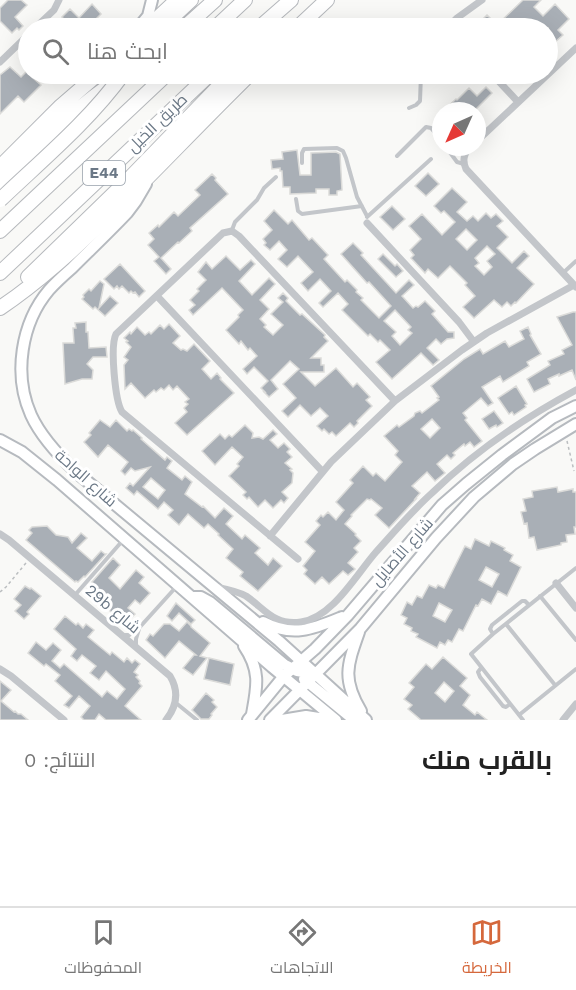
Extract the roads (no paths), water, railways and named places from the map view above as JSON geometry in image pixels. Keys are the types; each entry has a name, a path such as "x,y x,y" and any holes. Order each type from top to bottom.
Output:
{"highway":[{"path":"158,18 177,0"},
{"path":"172,18 191,0"},
{"path":"195,18 215,0"},
{"path":"226,18 245,0"},
{"path":"271,18 291,0"},
{"path":"308,18 327,0"},
{"path":"274,18 278,12"},
{"path":"0,167 86,84"},
{"path":"0,183 84,103 111,84"},
{"path":"0,200 86,117 116,84"},
{"name":"طريق الخيل","path":"0,231 156,84"},
{"name":"طريق الخيل","path":"0,273 199,84"},
{"path":"0,303 103,206 221,84"},
{"path":"0,308 57,264 96,228 240,84"}],"main road":[{"path":"146,18 152,0"},
{"name":"شارع الواحة","path":"149,176 127,213 50,289 39,304 23,346 23,386 32,417 47,440 87,482 302,661 312,678 367,720"},
{"name":"شارع الأصايل","path":"250,718 288,673 348,615 447,501 482,471 552,418 576,406"},
{"name":"شارع الأصايل","path":"270,720 360,629 436,538 474,498 513,464 576,424"},
{"name":"شارع الواحة","path":"0,440 34,461 228,628 288,673 299,689 336,720"},
{"path":"192,597 201,597 210,602 279,660 288,673 312,678 354,720"},
{"path":"242,610 273,627 301,631 348,615"},
{"path":"228,628 242,644 255,666 257,684 250,718"},
{"path":"360,629 350,659 348,678 353,697 367,720"},
{"path":"282,720 306,716 330,720"}],"street":[{"path":"46,18 54,10 59,0"},
{"path":"457,18 482,0"},
{"path":"0,62 18,45"},
{"path":"558,65 576,48"},
{"path":"501,84 518,102"},
{"path":"486,132 537,84"},
{"path":"270,536 322,471 395,400 500,325 575,286 469,174 464,164 464,156"},
{"path":"367,220 459,322 474,342"},
{"path":"298,559 119,407 114,339 119,331 224,233 232,231 395,400"},
{"path":"157,296 322,471"},
{"path":"215,587 240,593 268,615 285,622 300,622 318,617 330,608 416,508 448,478 495,441 576,390"},
{"name":"29b شارع","path":"0,534 170,676 176,689 176,703"},
{"path":"556,583 576,608"},
{"path":"0,669 64,720"},
{"path":"166,720 176,703"},
{"path":"563,720 576,704"}],"lane":[{"path":"409,108 420,101 421,84"},
{"path":"397,156 426,127 432,129"},
{"path":"302,163 304,149 337,148 343,151 367,220 431,159"},
{"path":"453,156 457,162 464,164"},
{"path":"232,231 235,222 276,177"},
{"path":"296,199 298,211 302,214 362,207"},
{"path":"563,273 576,261"},
{"path":"75,595 125,539"},
{"path":"523,720 510,704 503,706 480,677 478,672 482,668 471,653 576,567"},
{"path":"122,634 129,634 139,628 178,585"},
{"path":"569,600 576,594"},
{"path":"540,596 576,640"},
{"path":"493,634 490,629 492,625 522,601 529,605"},
{"path":"506,624 555,686"},
{"path":"136,647 139,628"},
{"path":"519,715 576,669"},
{"path":"176,703 197,720"}]}
